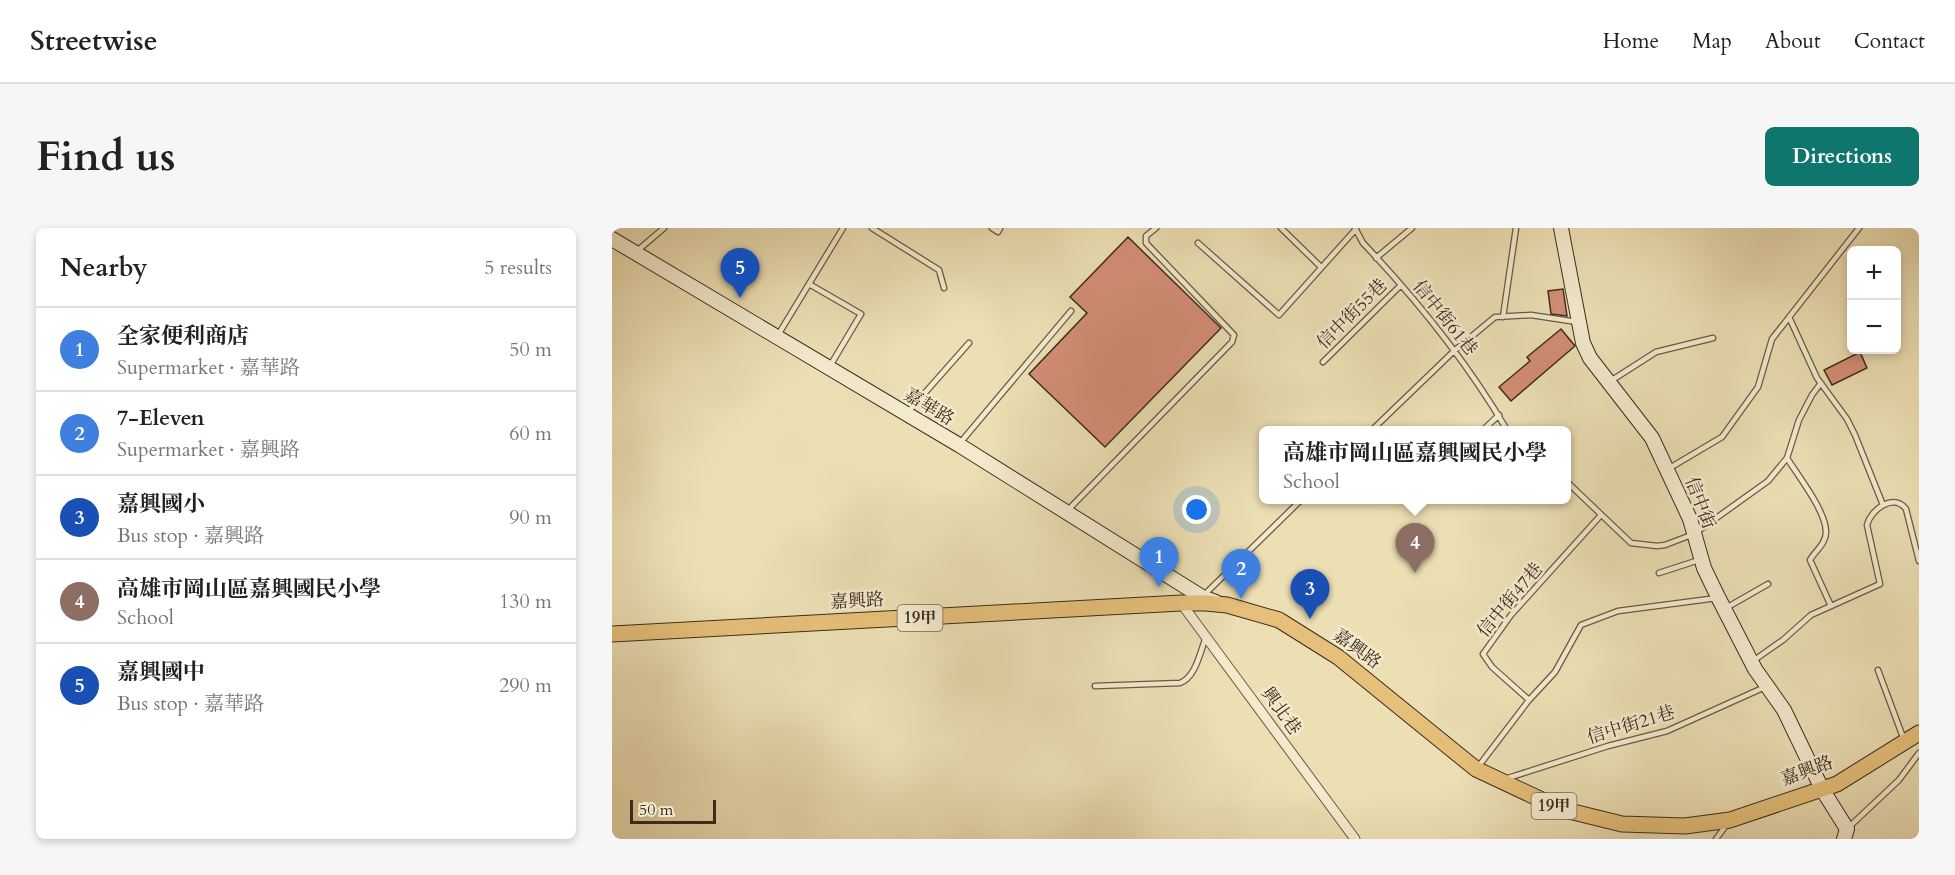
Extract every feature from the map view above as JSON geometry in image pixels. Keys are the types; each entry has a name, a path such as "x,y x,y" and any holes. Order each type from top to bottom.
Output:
{"main road":[{"name":"嘉興路","path":"612,634 1181,603 1227,605 1279,621 1338,657 1476,769 1561,809 1622,824 1685,826 1730,820 1837,784 1914,738"}],"street":[{"name":"信中街","path":"1562,228 1578,322 1583,343 1590,358 1643,425 1668,469 1690,519 1701,559 1721,603 1751,662 1784,710 1846,834"},
{"name":"嘉華路","path":"612,239 906,414 1202,597 1227,605"},
{"name":"興北巷","path":"1181,603 1355,839"}],"lane":[{"path":"635,253 664,228"},
{"path":"777,337 843,228"},
{"path":"872,228 939,270 944,288"},
{"path":"992,228 999,230"},
{"path":"1066,512 1232,342 1234,335 1146,243 1146,236 1156,228"},
{"path":"1281,228 1322,267"},
{"path":"1376,258 1412,228"},
{"path":"1503,317 1516,228"},
{"path":"1668,469 1722,437 1758,387 1772,339 1859,228"},
{"path":"1198,243 1279,315 1355,229"},
{"name":"信中街61巷","path":"1355,229 1363,243 1438,327 1485,392 1505,426"},
{"path":"809,284 861,314 828,368"},
{"name":"信中街55巷","path":"1323,362 1401,285"},
{"path":"958,446 1071,311"},
{"path":"1376,426 1454,351 1495,317 1531,315 1578,322"},
{"path":"1789,317 1821,383 1847,419 1883,505"},
{"path":"1609,382 1656,352 1713,338"},
{"path":"906,414 969,343"},
{"path":"1571,486 1631,543 1636,545 1665,545 1694,534 1768,481 1786,458 1799,420 1821,383"},
{"path":"1487,426 1498,415"},
{"path":"1786,458 1819,510 1826,533 1821,547 1810,560 1832,606"},
{"path":"1751,662 1784,640 1811,615 1880,584 1867,525 1869,518 1883,505 1894,502 1906,509 1919,561"},
{"path":"1202,597 1297,504"},
{"name":"信中街47巷","path":"1529,700 1492,667 1483,654 1511,615 1601,515"},
{"path":"1659,573 1701,559"},
{"path":"1476,769 1529,700 1555,672 1581,625 1618,611 1721,603 1768,584"},
{"path":"1095,686 1186,681 1191,676 1206,637"},
{"path":"1878,670 1914,738"},
{"name":"信中街21巷","path":"1499,781 1608,746 1667,731 1767,686"},
{"path":"1846,834 1899,780 1919,753"},
{"path":"1716,839 1730,820"}],"building":[{"path":"1128,237 1221,328 1105,447 1029,374 1087,313 1070,297"},
{"path":"1563,289 1567,316 1551,314 1548,291"},
{"path":"1561,329 1575,346 1511,401 1499,387 1530,361 1527,357"},
{"path":"1856,354 1861,354 1867,368 1832,385 1824,370"}],"place":[{"name":"嘉興國中","path":"740,298"},
{"name":"高雄市岡山區嘉興國民小學","path":"1415,573"},
{"name":"全家便利商店","path":"1159,587"},
{"name":"7-Eleven","path":"1241,599"},
{"name":"嘉興國小","path":"1310,619"}]}
